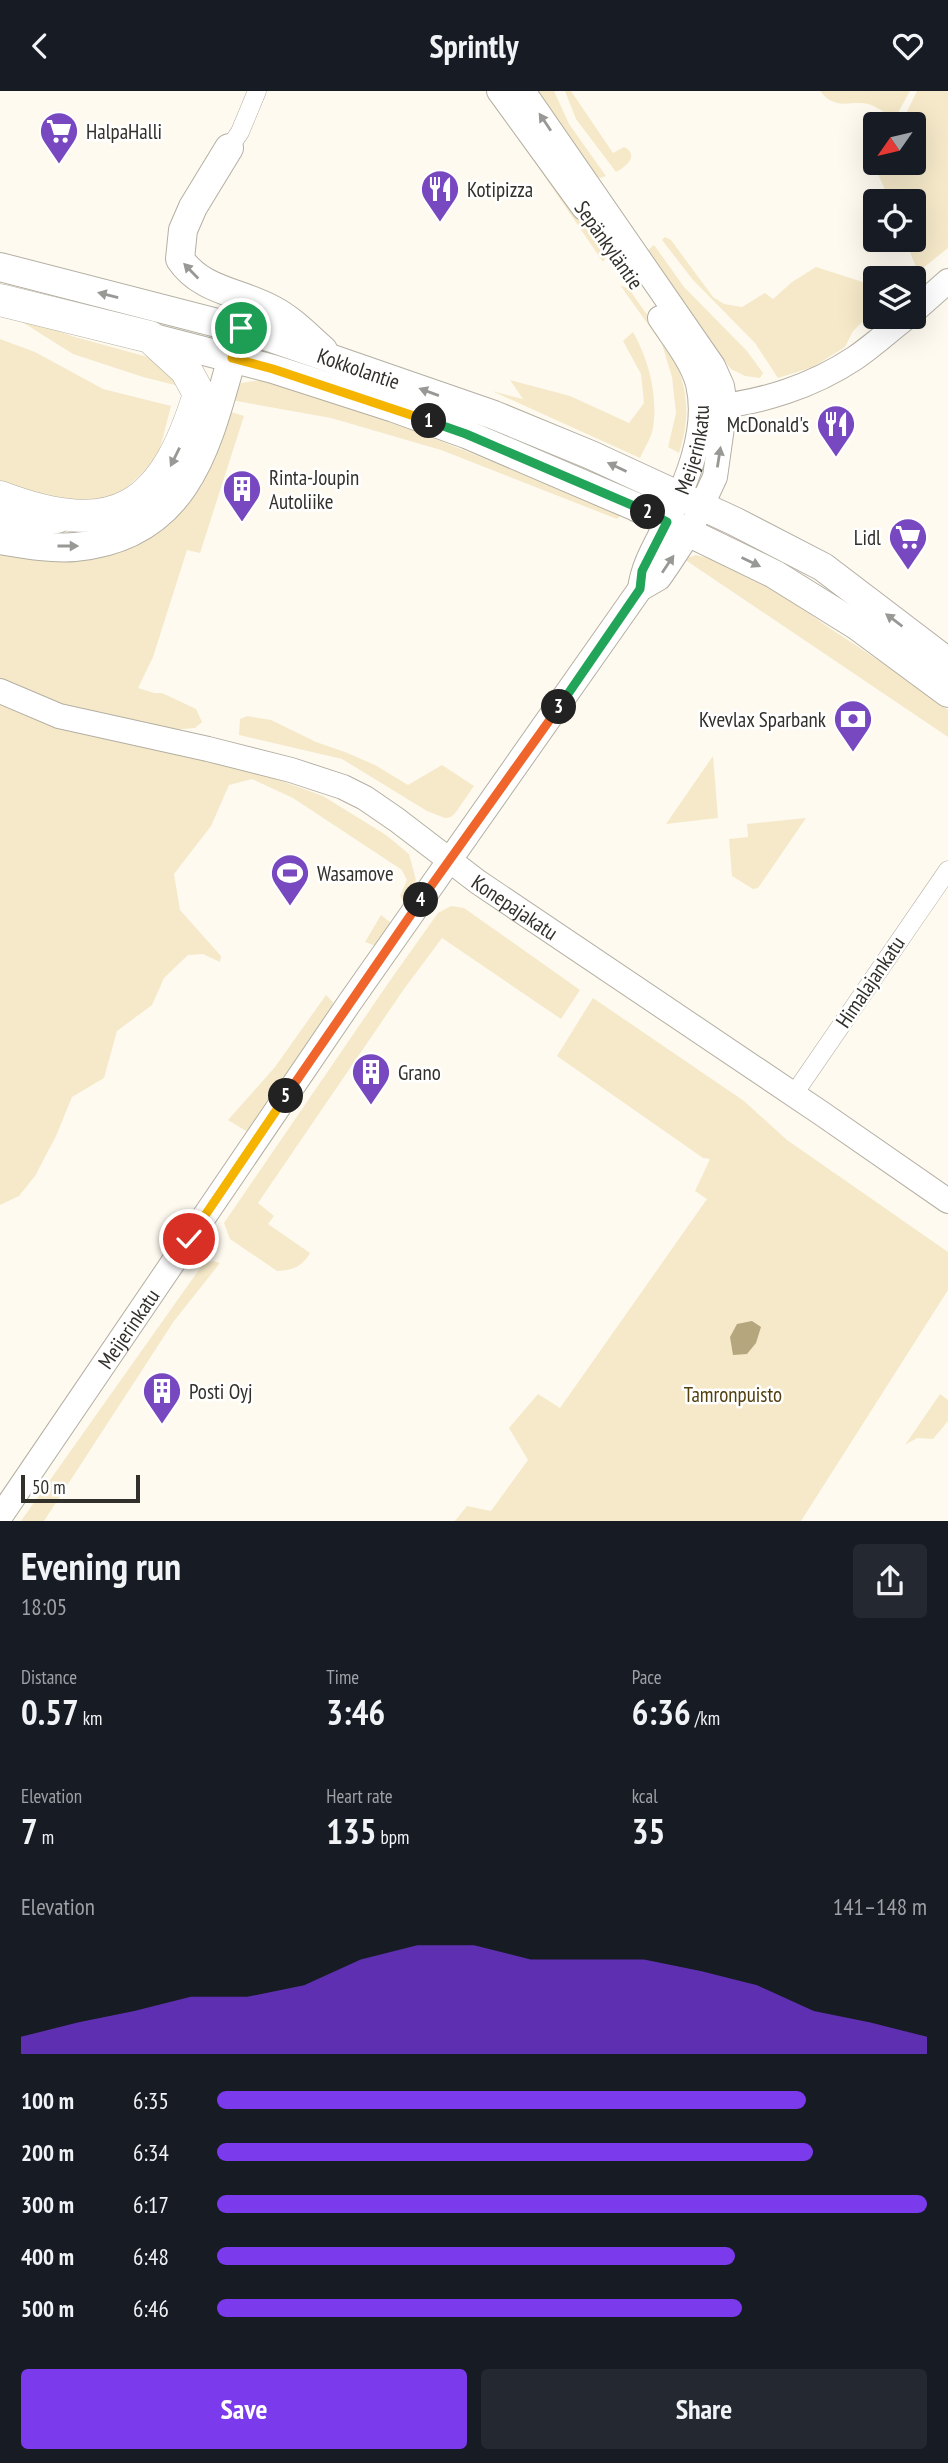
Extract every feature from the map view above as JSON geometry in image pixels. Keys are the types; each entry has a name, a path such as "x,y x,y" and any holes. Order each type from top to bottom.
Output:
{"highway":[{"name":"Kokkolantie","path":"0,300 150,337"},
{"path":"0,497 25,506 74,517 106,514 151,491 173,462 200,394 186,370 150,337"}],"main road":[{"path":"229,148 193,207 183,230 180,259 198,279 272,309 295,324 330,357"},
{"name":"Kokkolantie","path":"0,267 231,326 330,357 494,415 591,455 691,501"},
{"path":"0,540 73,547 126,536 156,518 173,502 196,467 231,326"},
{"name":"Kokkolantie","path":"150,337 329,387 466,434 678,527"},
{"path":"200,394 222,356"},
{"path":"691,501 822,567 948,662"},
{"path":"0,518 44,521 74,517"},
{"path":"678,527 774,574 856,625 948,693"}],"street":[{"path":"229,148 240,132 257,91"},
{"name":"Sepänkyläntie","path":"499,91 596,224 677,344 713,407"},
{"name":"Sepänkyläntie","path":"523,91 713,366 722,386 713,407"},
{"path":"926,300 948,281"},
{"name":"Meijerinkatu","path":"0,1517 449,860 541,734 640,589 659,578 691,501 715,477 719,459 713,407 779,394 818,377 855,358 892,329"},
{"name":"Konepajakatu","path":"0,691 59,716 208,749 291,770 343,787 397,820 478,882 948,1201"},
{"name":"Himalajankatu","path":"794,1094 948,870"}],"green space":[{"path":"531,91 554,91 569,124 606,176 600,178 592,173"},
{"path":"565,91 571,91 613,153 624,147 629,150 630,161 624,167 616,172 576,119"},
{"path":"820,91 910,91 898,112 883,112 864,103 839,103 826,98"},
{"path":"917,91 948,91 948,248 926,266 916,266 910,252 926,252 926,189 885,189 878,175 926,175 926,112 907,112"},
{"path":"507,112 606,257 603,262 504,117"},
{"path":"665,237 671,240 713,297 724,304 742,307 765,293 773,299 792,282 816,267 863,282 863,321 853,331 845,347 813,367 778,378 755,343 693,280 662,240"},
{"path":"654,245 684,287 747,351 763,373 760,378 745,376 731,369 714,349 648,257 648,250"},
{"path":"620,285 629,289 677,365 686,406 685,428 679,453 668,447 676,413 672,377 662,344"},
{"path":"11,315 75,337 155,359 183,387 73,354"},
{"path":"633,332 648,366 654,403 652,432 640,458 492,391 523,399 510,380 570,396 629,423 644,403 641,374 623,341"},
{"path":"0,339 35,352 103,389 171,406 157,460 126,488 99,504 0,490"},
{"path":"261,380 421,433 622,514 617,519 441,450 331,418 231,400 241,383"},
{"path":"231,412 244,416 200,553 187,550 153,657 138,688 162,693 196,709 202,722 195,728 171,730 70,710 0,681 0,552 109,552 137,545 166,526 187,503"},
{"path":"696,555 752,577 921,690 948,710 948,737 684,559"},
{"path":"0,703 49,724 257,772 323,796 386,835 409,854 416,880 410,900 405,903 400,896 407,880 402,870 293,798 252,779 229,785 211,826 174,874 180,910 221,956 220,962 203,954 188,955 164,978 152,1005 117,1031 104,1078 72,1097 35,1176 19,1196 0,1205"},
{"path":"247,716 271,720 316,742 375,765 408,785 442,765 474,786 456,812 445,818 427,811 342,759 239,735 240,719"},
{"path":"713,756 718,818 666,824"},
{"path":"806,818 758,888 753,889 732,876 729,839 748,837 747,824"},
{"path":"451,906 464,908 580,990 561,1019 442,938 404,989 258,1203 274,1216 268,1224 310,1253 304,1262 296,1267 277,1271 230,1239 224,1223 438,913"},
{"path":"381,915 391,923 376,946 365,942"},
{"path":"326,995 333,1002 330,1020 255,1126 246,1131 228,1120 275,1067"},
{"name":"Tamronpuisto","path":"593,998 744,1101 787,1140 948,1252 948,1290 801,1521 455,1521 467,1506 491,1511 528,1460 509,1428 538,1394 560,1408 707,1199 695,1191 710,1159 703,1158 557,1056"},
{"path":"213,1261 220,1263 174,1321 44,1521 21,1521 203,1264"},
{"path":"940,1394 948,1400 948,1421 933,1439 917,1438 905,1445"}],"shaded area":[{"path":"752,1321 761,1327 756,1343 747,1354 733,1355 730,1337 737,1324"}],"place":[{"name":"HalpaHalli","path":"59,165"},
{"name":"Kotipizza","path":"440,223"},
{"name":"McDonald's","path":"836,458"},
{"name":"Rinta-Joupin Autoliike","path":"242,523"},
{"name":"Lidl","path":"908,571"},
{"name":"Kvevlax Sparbank","path":"853,753"},
{"name":"Wasamove","path":"290,907"},
{"name":"Grano","path":"371,1106"},
{"name":"Posti Oyj","path":"162,1425"}],"route":[{"path":"189,1239 406,921 541,734 640,589 642,571 667,522 466,434 394,408 232,358 241,328"}]}
